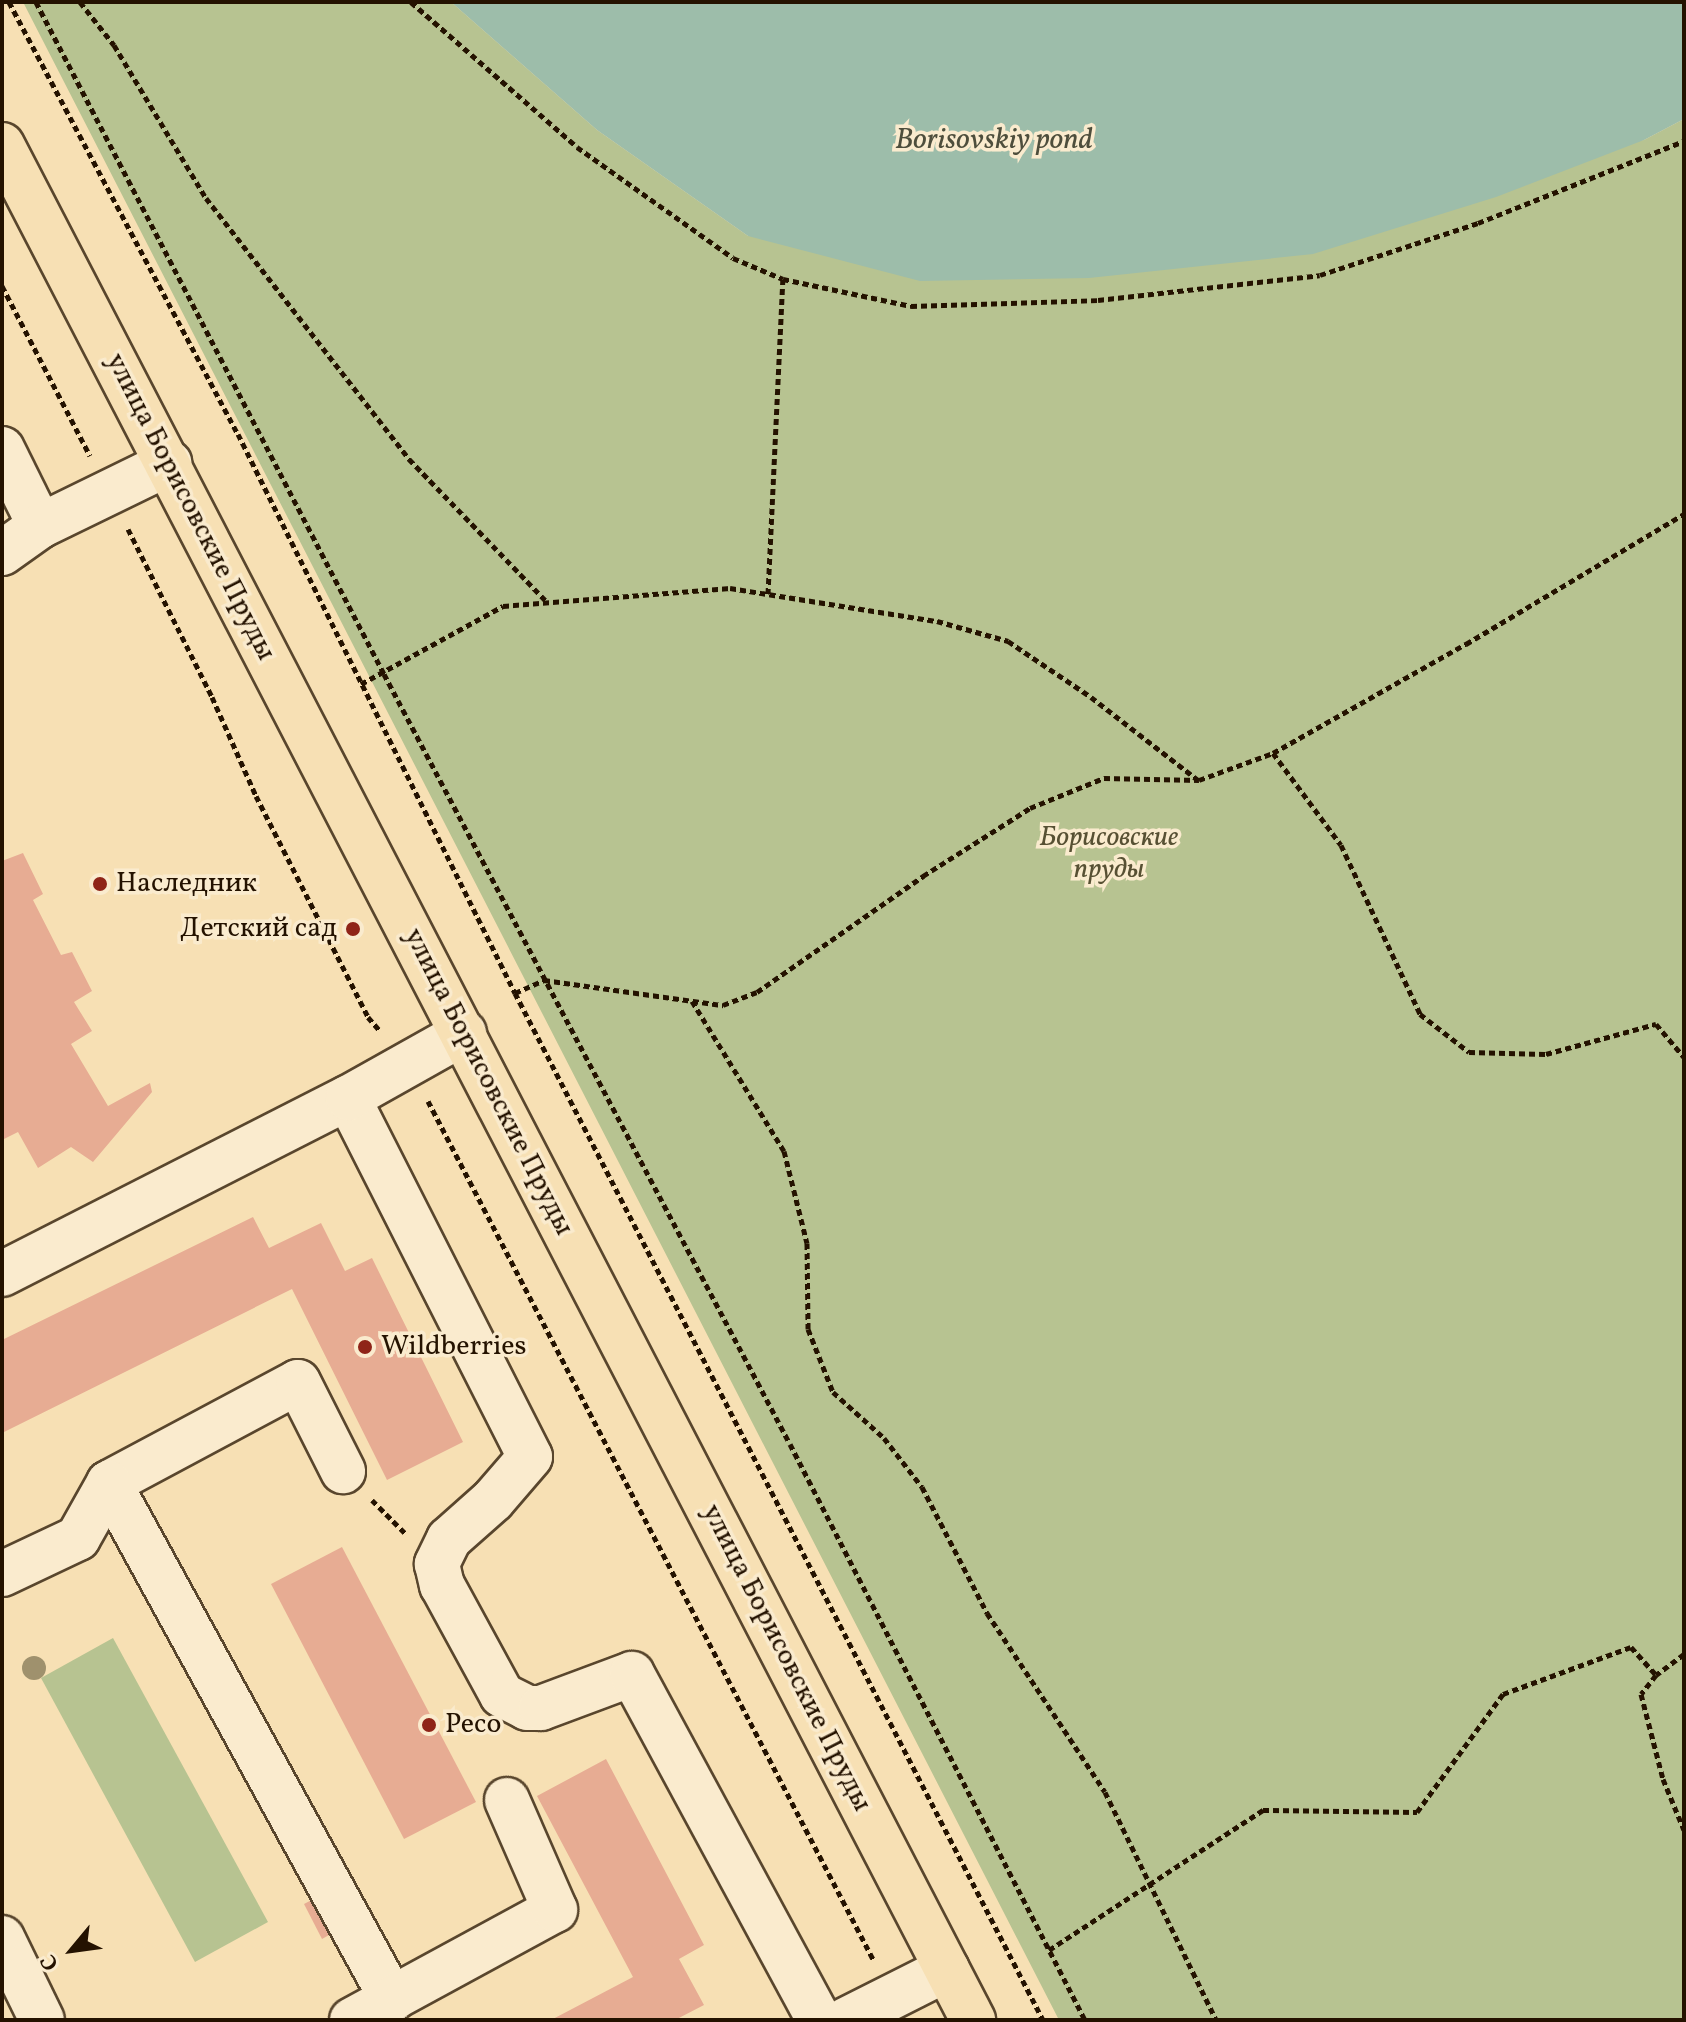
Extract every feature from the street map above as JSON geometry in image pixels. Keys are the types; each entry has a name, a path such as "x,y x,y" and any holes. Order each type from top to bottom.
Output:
{"main road":[{"name":"улица Борисовские Пруды","path":"2,145 973,2020"}],"lane":[{"path":"2,449 40,526"},
{"path":"2,553 40,526 169,463"},
{"path":"2,1274 348,1098 464,1033"},
{"path":"348,1098 530,1457 493,1500 449,1539 437,1564 442,1585 502,1695 527,1708 541,1708 632,1674 819,2020"},
{"path":"2,1574 78,1538 109,1483 298,1382 343,1471"},
{"path":"109,1483 392,1999"},
{"path":"352,2020 555,1910 507,1800"},
{"path":"2,1938 42,2020"},
{"path":"846,2020 947,1969"}],"path":[{"path":"9,2 238,434 515,993 1043,2020"},
{"path":"36,2 544,980 790,1444 1085,2020"},
{"path":"80,2 114,45 216,211 409,459 547,602"},
{"path":"411,2 577,147 733,258 783,279 911,306 1098,300 1320,275 1478,223 1684,141"},
{"path":"768,594 783,279"},
{"path":"2,286 109,492 368,1017 408,1064 892,1997"},
{"path":"515,993 544,980 723,1005 757,992 923,876 1030,808 1104,778 1199,780 1273,753 1466,644 1684,514"},
{"path":"361,684 503,606 730,588 937,621 1008,641 1091,697 1199,780"},
{"path":"1273,753 1341,845 1420,1014 1469,1052 1546,1054 1656,1024 1684,1057"},
{"path":"692,1001 784,1151 807,1243 808,1329 833,1392 884,1438 922,1487 987,1613 1105,1792 1216,2020"},
{"path":"343,1471 437,1564"},
{"path":"1049,1950 1263,1810 1417,1812 1503,1694 1631,1647 1656,1675"},
{"path":"1684,1654 1656,1675 1641,1694 1663,1779 1684,1830"}],"green space":[{"name":"Борисовские пруды","path":"23,2 451,2 597,130 748,236 1644,140 1684,119 1684,2020 1059,2020"},
{"path":"113,1638 268,1922 195,1962 41,1678"}],"water":[{"name":"Borisovskiy pond","path":"451,2 1684,2 1684,119 1644,140 1496,197 1313,254 1089,278 920,281 748,236 597,130"}],"building":[{"path":"23,853 43,894 33,900 61,955 72,952 92,991 74,1002 92,1031 71,1044 108,1106 150,1083 152,1092 93,1162 71,1147 38,1168 18,1132 2,1140 2,861"},
{"path":"253,1217 269,1248 321,1223 345,1271 372,1258 463,1442 387,1480 292,1289 2,1433 2,1340"},
{"path":"342,1547 476,1802 404,1839 271,1584"},
{"path":"606,1759 704,1945 679,1959 704,2005 675,2020 551,2020 633,1977 537,1796"},
{"path":"327,1892 345,1926 322,1939 304,1904"}],"place":[{"name":"Наследник","path":"100,884"},
{"name":"Детский сад","path":"353,929"},
{"name":"Wildberries","path":"365,1347"},
{"name":"Ресо","path":"429,1725"}]}
